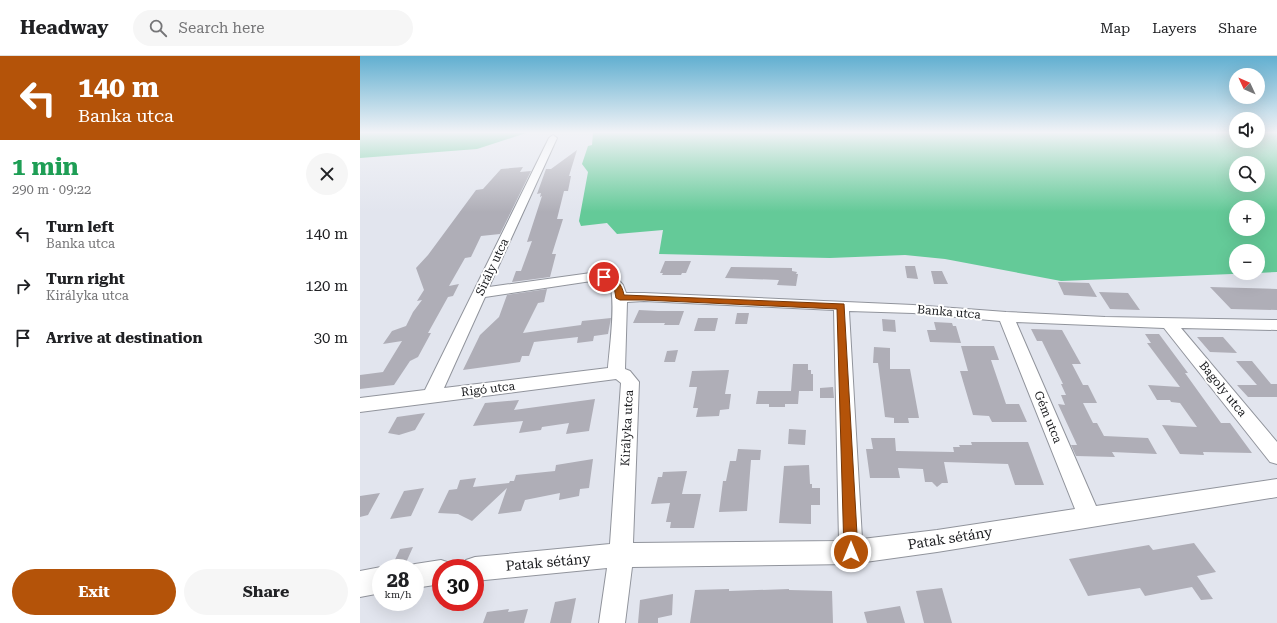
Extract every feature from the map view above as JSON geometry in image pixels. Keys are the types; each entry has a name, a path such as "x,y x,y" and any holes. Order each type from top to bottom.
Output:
{"street":[{"name":"Sirály utca","path":"431,396 543,159"},
{"name":"Királyka utca","path":"480,293 598,276 604,277 618,286 620,298 616,373 624,375 630,382 621,555"},
{"name":"Banka utca","path":"620,298 652,298 913,309 1006,317 1105,322 1277,325"},
{"path":"841,306 851,552"},
{"name":"Gém utca","path":"1006,317 1089,516"},
{"name":"Bagoly utca","path":"1168,323 1277,456"},
{"name":"Rigó utca","path":"360,405 616,373"},
{"name":"Patak sétány","path":"484,567 621,555 851,552 937,541 1089,516 1277,488"},
{"path":"612,623 621,555"},
{"path":"360,584 372,582"}],"green space":[{"path":"584,159 1229,159 1229,192 1265,192 1265,159 1277,159 1277,272 1265,273 1265,244 1229,244 1229,274 1061,281 945,259 905,255 830,258 659,254 663,230 617,234 607,223 581,226 579,221 588,172 582,164"}],"building":[{"path":"564,159 574,159 569,176 571,176 568,191 564,191 557,219 563,219 552,254 556,254 550,277 512,282 516,271 521,271 532,241 527,242 542,196 540,197 541,193 537,194 546,169 551,169"},
{"path":"523,167 520,172 531,171 500,234 481,236 471,257 465,258 449,286 459,284 453,296 448,297 428,333 431,333 418,357 410,361 394,385 360,389 360,375 383,372 402,341 383,344 392,331 406,326 413,312 422,300 417,301 424,290 416,268 428,255 476,190 483,189 501,169"},
{"path":"665,261 691,261 686,273 682,273 681,275 662,275 663,273 660,273"},
{"path":"905,266 915,266 918,279 907,278"},
{"path":"731,267 792,268 792,271 797,272 796,274 798,274 796,286 777,285 779,280 725,278"},
{"path":"931,271 942,271 948,284 934,284"},
{"path":"1058,282 1089,283 1097,297 1064,295"},
{"path":"1210,287 1277,289 1277,310 1231,309"},
{"path":"547,289 544,302 538,303 523,333 581,325 582,321 611,318 608,334 594,336 593,341 577,343 578,337 534,342 529,356 522,356 520,362 463,370 480,335 499,317 507,295"},
{"path":"1099,292 1128,293 1140,310 1110,309"},
{"path":"639,310 684,311 679,325 664,325 665,323 633,323"},
{"path":"737,313 749,313 747,324 735,324"},
{"path":"698,318 718,318 715,331 694,331"},
{"path":"882,319 895,320 896,332 883,331"},
{"path":"934,322 952,323 953,326 956,326 961,343 930,342 927,330 936,330"},
{"path":"1031,329 1062,330 1081,364 1072,364 1083,385 1088,385 1097,403 1083,403 1093,423 1097,423 1104,436 1148,438 1157,454 1112,452 1115,457 1076,456 1071,445 1077,445 1058,404 1065,405 1061,395 1066,395 1061,384 1063,384 1042,341 1037,341"},
{"path":"1145,334 1159,334 1188,373 1185,373 1221,423 1230,423 1252,453 1203,452 1204,455 1180,454 1162,425 1197,427 1180,403 1171,402 1170,400 1157,400 1148,385 1180,387 1147,343 1151,343"},
{"path":"1197,337 1223,337 1237,353 1210,352"},
{"path":"961,346 994,346 999,360 991,360 1006,404 1019,404 1027,422 992,422 989,416 973,415 960,371 968,371"},
{"path":"874,347 890,348 890,369 910,369 919,418 908,418 909,423 894,423 894,418 885,417 878,363 873,363"},
{"path":"678,350 675,362 664,362 667,351"},
{"path":"1236,361 1252,361 1271,384 1277,384 1277,397 1248,397 1237,385 1257,385"},
{"path":"793,364 808,364 808,370 811,370 811,374 813,374 813,391 791,391"},
{"path":"729,370 725,394 731,394 729,409 720,410 719,416 696,417 698,408 693,408 697,387 689,387 692,371"},
{"path":"833,387 834,398 820,398 820,388"},
{"path":"758,391 799,391 798,404 785,404 785,407 769,407 769,404 756,404"},
{"path":"595,399 589,431 566,434 569,423 542,427 541,430 519,433 523,421 473,426 485,403 519,400 514,410"},
{"path":"425,413 415,430 399,435 388,433 397,417"},
{"path":"789,429 806,430 805,445 788,444"},
{"path":"871,438 895,438 896,451 954,452 953,447 960,447 959,445 972,445 971,442 1028,442 1044,485 1015,485 1008,464 944,462 948,483 942,483 937,487 932,482 925,482 923,469 898,468 900,478 870,478 866,449 873,449"},
{"path":"738,449 761,450 760,460 751,460 747,511 719,512 723,481 726,481 730,461 736,461"},
{"path":"593,459 589,488 580,489 579,496 559,500 560,493 525,500 521,511 498,514 507,488 472,521 458,514 438,513 449,490 457,489 460,480 476,478 473,487 509,483 510,481 514,481 516,475 555,471 556,465"},
{"path":"809,465 810,484 812,484 812,488 820,488 820,505 811,505 811,524 779,523 784,466"},
{"path":"687,471 682,494 701,494 694,528 670,528 671,522 666,522 670,503 651,504 658,477 662,477 663,472"},
{"path":"424,488 411,516 390,519 404,491"},
{"path":"380,493 368,515 360,517 360,496"},
{"path":"1194,543 1216,572 1197,576 1213,599 1201,600 1192,587 1145,596 1140,588 1088,596 1069,559 1149,545 1153,550"},
{"path":"413,547 408,559 395,559 400,549"},
{"path":"942,588 952,623 924,623 916,591"},
{"path":"729,589 729,591 789,589 832,591 833,623 690,623 695,590"},
{"path":"673,594 672,615 658,618 658,623 638,623 640,600"},
{"path":"576,598 571,623 550,623 555,602"},
{"path":"900,606 905,623 867,623 864,612"},
{"path":"509,609 508,612 528,609 524,623 483,623 487,612"}],"route":[{"path":"604,277 611,280 618,286 620,298 644,297 841,306 851,552"}]}
